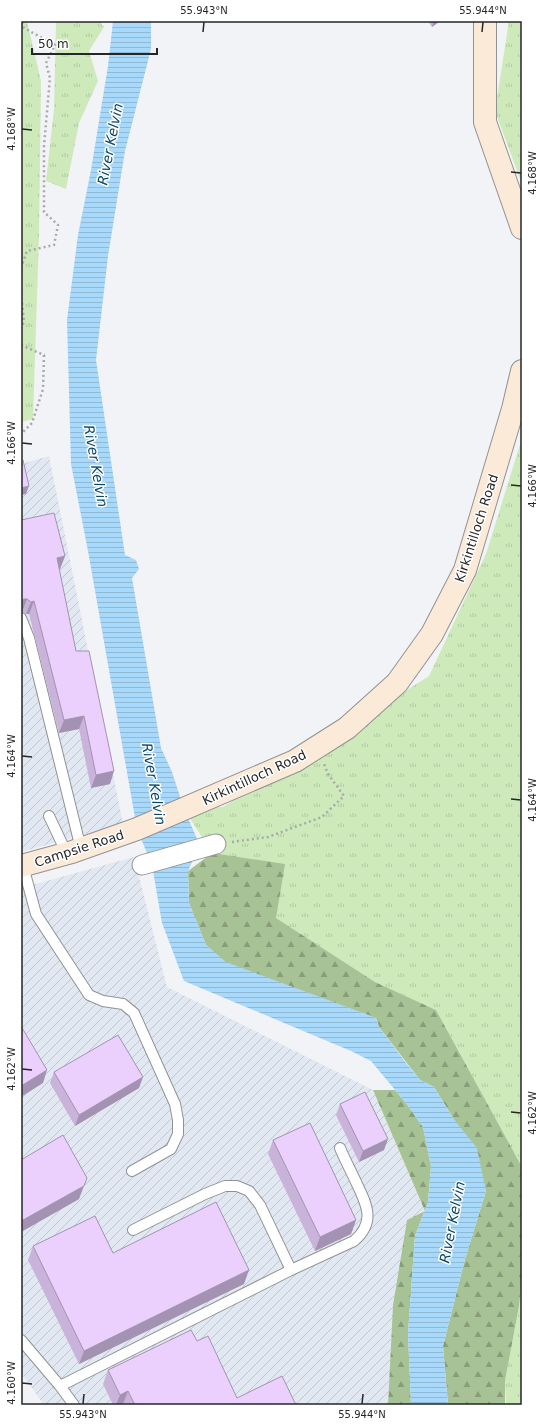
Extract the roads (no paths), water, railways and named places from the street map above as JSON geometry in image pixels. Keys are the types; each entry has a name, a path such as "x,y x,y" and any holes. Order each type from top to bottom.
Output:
{"street":[{"path":"485,21 485,122 522,228"},
{"name":"Kirkintilloch Road","path":"137,829 295,761 347,728 397,683 432,634 465,570 513,410 522,371"},
{"name":"Campsie Road","path":"22,866 74,852 137,829"},
{"path":"142,865 216,844"}],"lane":[{"path":"21,618 29,638 74,852"},
{"path":"49,816 74,852"},
{"path":"22,866 36,914 89,995 103,1001 123,1004 134,1013 175,1104 178,1120 178,1134 171,1149 132,1171"},
{"path":"60,1386 291,1270 354,1241 362,1234 366,1226 368,1216 366,1204 340,1148"},
{"path":"133,1230 206,1194 225,1186 236,1186 249,1191 260,1205 291,1270"},
{"path":"21,1340 74,1405"}],"water":[{"name":"River Kelvin","path":"113,21 151,21 151,49 125,151 108,256 96,360 125,555 136,560 139,569 132,578 161,748 172,772 184,809 198,841 196,853 188,871 189,903 206,945 226,962 376,1018 379,1027 406,1063 420,1080 434,1087 453,1118 477,1148 486,1191 465,1259 443,1346 448,1405 411,1405 408,1333 415,1236 428,1202 431,1166 423,1127 406,1103 371,1061 351,1051 184,981 162,923 152,865 137,829 88,551 71,464 67,320 78,235 91,170 108,66"}]}
